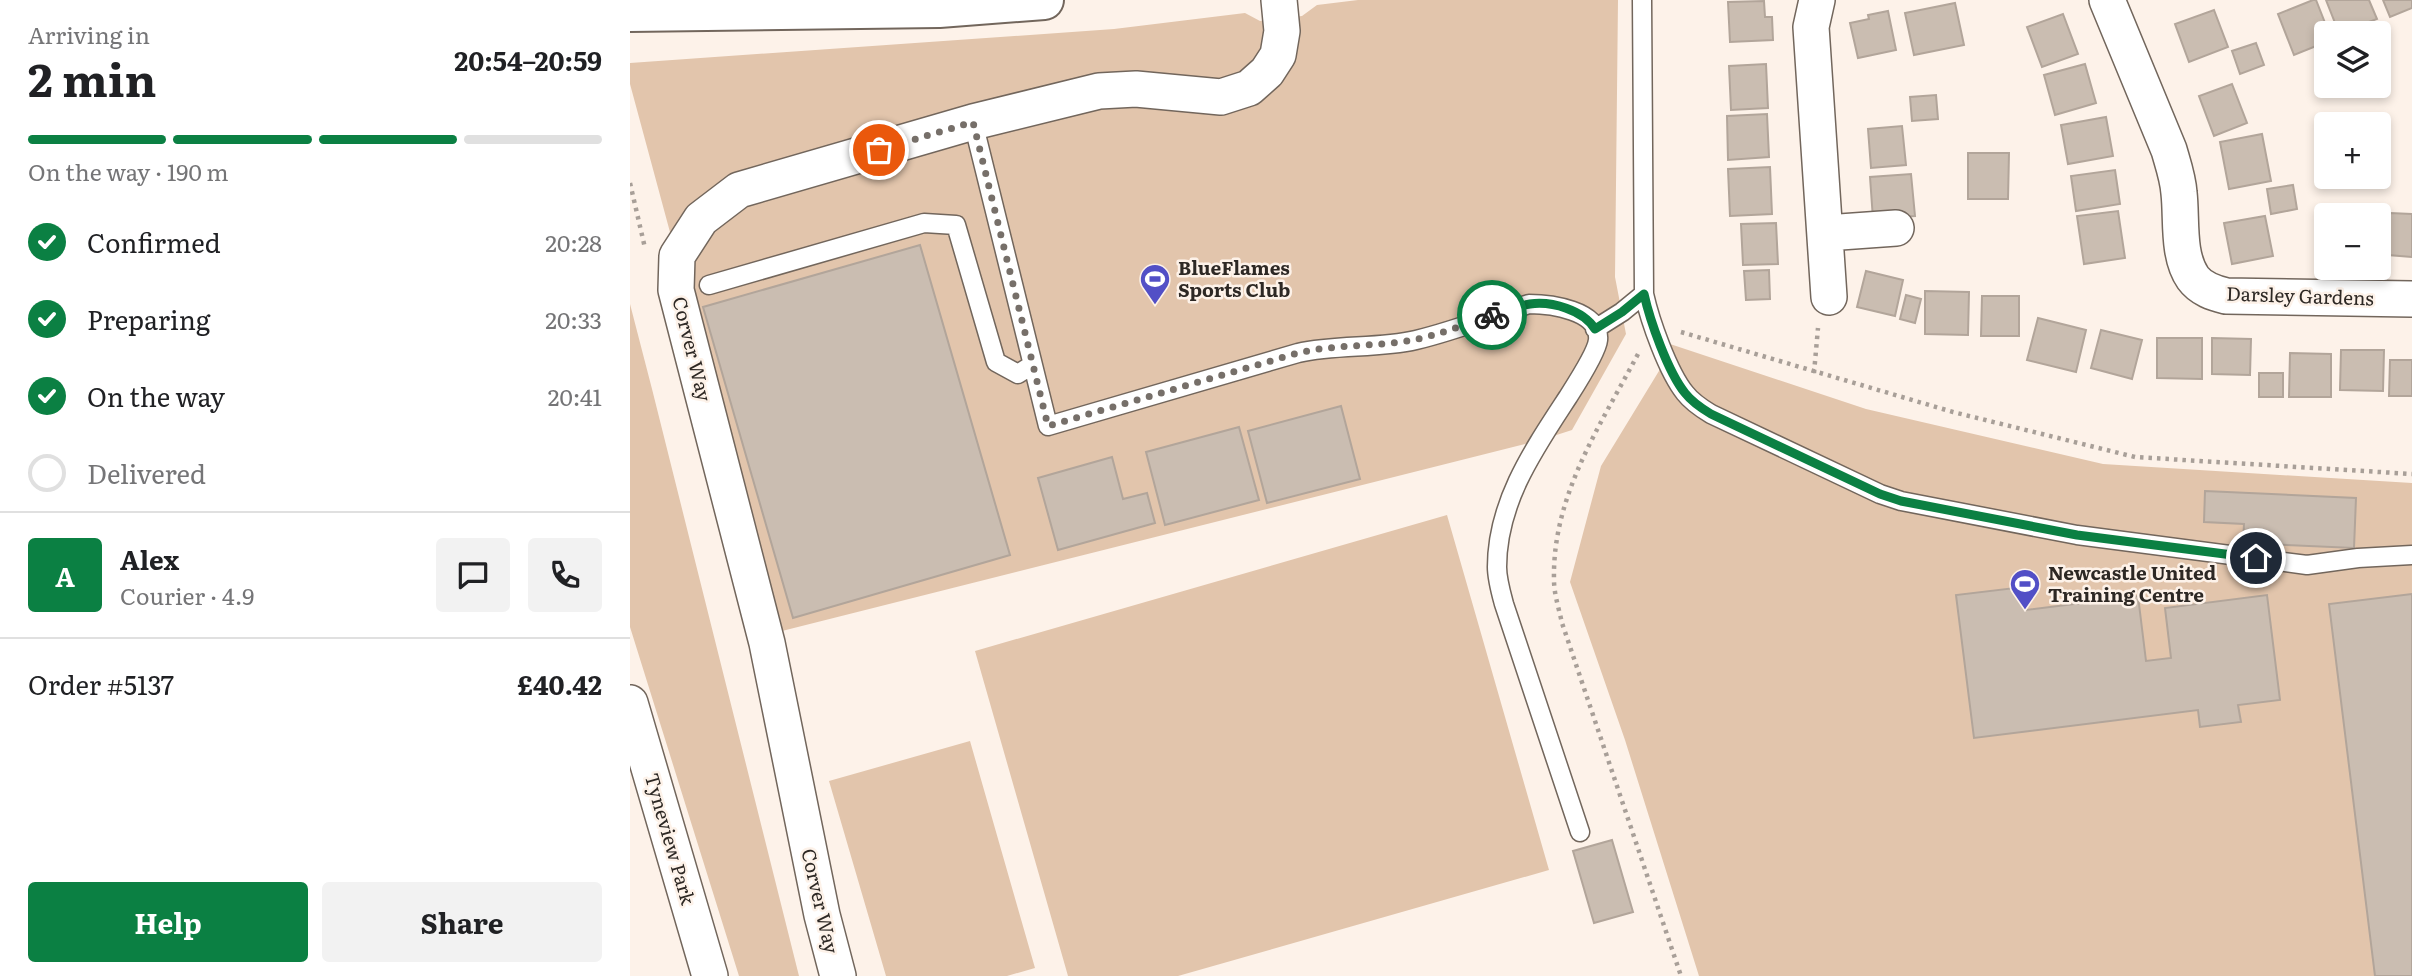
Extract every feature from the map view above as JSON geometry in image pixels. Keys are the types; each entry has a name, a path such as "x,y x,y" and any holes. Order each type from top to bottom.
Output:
{"main road":[{"path":"630,12 939,8 1044,0"}],"street":[{"name":"Corver Way","path":"838,976 822,915 766,643 676,290 677,256 701,219 739,190 973,122 1099,90 1136,89 1221,97 1250,88 1267,72 1278,55 1282,31 1279,0"},
{"path":"1817,0 1811,27 1829,297"},
{"name":"Darsley Gardens","path":"2107,0 2169,150 2176,173 2187,267 2194,280 2203,288 2226,296 2412,299"},
{"path":"1826,233 1896,228"},
{"name":"Tyneview Park","path":"630,703 710,976"}],"lane":[{"path":"1642,0 1644,294 1656,332 1683,391 1696,404 1711,414 1880,494 1901,501 2077,535 2307,565 2358,558 2412,555"},
{"path":"973,122 1048,426 1298,353 1320,348 1370,347 1416,340 1529,304 1548,304 1576,312 1589,320 1598,340 1579,380 1536,447 1510,497 1497,568 1504,604 1580,832"},
{"path":"709,285 923,223 956,225 996,362 1018,374 1032,365"},
{"path":"1595,329 1644,294"}],"path":[{"path":"1814,373 1821,308 1829,297"},
{"path":"1681,976 1562,623 1554,583 1555,547 1561,515 1574,475 1639,354 1656,332 1672,330 1690,333 1814,373 1953,412 2135,457 2412,474"}],"shaded area":[{"name":"BlueFlames Sports Club","path":"1358,0 1618,0 1615,277 1626,334 1572,430 778,632 630,84 630,63 1114,29 1245,13 1260,21 1302,16 1317,5"},
{"path":"630,304 799,976 739,976 630,627"},
{"name":"Newcastle United Training Centre","path":"1664,342 1866,409 2103,464 2412,483 2412,976 1699,976 1625,740 1570,582 1601,466 1662,366"},
{"path":"1447,515 1549,870 1178,976 1068,976 975,651"},
{"path":"970,741 1035,968 1007,976 886,976 829,781"}],"building":[{"path":"2316,0 2324,21 2314,21 2314,47 2294,55 2278,14"},
{"path":"2326,0 2369,0 2377,19 2372,21 2334,21"},
{"path":"2383,0 2412,0 2412,8 2390,17"},
{"path":"1764,1 1765,17 1772,17 1773,40 1730,42 1728,2"},
{"path":"1955,3 1964,45 1914,55 1905,13"},
{"path":"2214,10 2228,47 2189,62 2175,24"},
{"path":"1888,11 1896,50 1858,58 1850,23 1869,19 1868,15"},
{"path":"2063,14 2078,54 2042,67 2027,27"},
{"path":"2256,43 2264,65 2240,74 2232,51"},
{"path":"1766,64 1768,108 1731,110 1729,66"},
{"path":"2085,64 2096,103 2055,115 2044,75"},
{"path":"2232,84 2247,123 2214,136 2199,96"},
{"path":"1936,95 1938,119 1912,121 1910,97"},
{"path":"1767,114 1769,157 1728,160 1727,116"},
{"path":"2106,117 2113,156 2068,164 2061,125"},
{"path":"1902,126 1906,165 1871,168 1868,129"},
{"path":"2262,134 2271,181 2229,189 2220,142"},
{"path":"1968,153 2009,153 2008,199 1968,199"},
{"path":"1770,167 1772,214 1730,216 1728,169"},
{"path":"2115,170 2120,204 2076,211 2071,176"},
{"path":"1911,174 1915,216 1873,219 1870,177"},
{"path":"2293,185 2297,209 2271,214 2267,189"},
{"path":"2118,211 2125,258 2084,264 2077,216"},
{"path":"2391,213 2412,214 2412,257 2391,255"},
{"path":"2265,216 2273,256 2232,264 2224,223"},
{"path":"1776,223 1778,264 1743,265 1741,224"},
{"path":"920,245 1010,555 793,618 703,307"},
{"path":"1769,270 1770,299 1746,300 1744,271"},
{"path":"1866,271 1903,280 1895,316 1857,307"},
{"path":"1925,291 1969,292 1968,335 1925,334"},
{"path":"1906,295 1921,299 1915,323 1900,319"},
{"path":"1982,296 2019,296 2019,336 1981,336"},
{"path":"2038,318 2086,330 2076,372 2027,360"},
{"path":"2101,330 2142,340 2132,379 2091,368"},
{"path":"2157,338 2202,338 2202,379 2157,378"},
{"path":"2212,338 2251,339 2250,375 2212,374"},
{"path":"2341,350 2384,350 2383,391 2340,390"},
{"path":"2290,353 2331,354 2331,397 2289,397"},
{"path":"2390,360 2412,360 2412,396 2389,396"},
{"path":"2259,373 2283,373 2283,397 2259,397"},
{"path":"1341,406 1360,479 1267,503 1248,431"},
{"path":"1239,427 1259,500 1165,525 1146,452"},
{"path":"1112,457 1123,499 1147,493 1155,523 1058,550 1038,478"},
{"path":"2205,491 2356,498 2354,548 2243,543 2244,524 2204,522"},
{"path":"2023,587 2026,610 2138,596 2146,661 2171,658 2165,608 2267,595 2280,700 2238,705 2241,722 2200,727 2198,710 1974,738 1956,595"},
{"path":"2412,594 2412,976 2375,976 2329,604"},
{"path":"1612,840 1633,912 1594,923 1573,851"}],"way so far":[{"path":"879,150 973,122 1048,426 1298,353 1320,348 1370,347 1416,340 1492,315"}],"place":[{"name":"BlueFlames Sports Club","path":"1155,306"},
{"name":"Newcastle United Training Centre","path":"2025,611"}],"route":[{"path":"1492,315 1529,304 1548,304 1576,312 1589,320 1595,329 1644,294 1648,312 1672,369 1683,391 1696,404 1711,414 1880,494 1901,501 2077,535 2256,558"}]}
